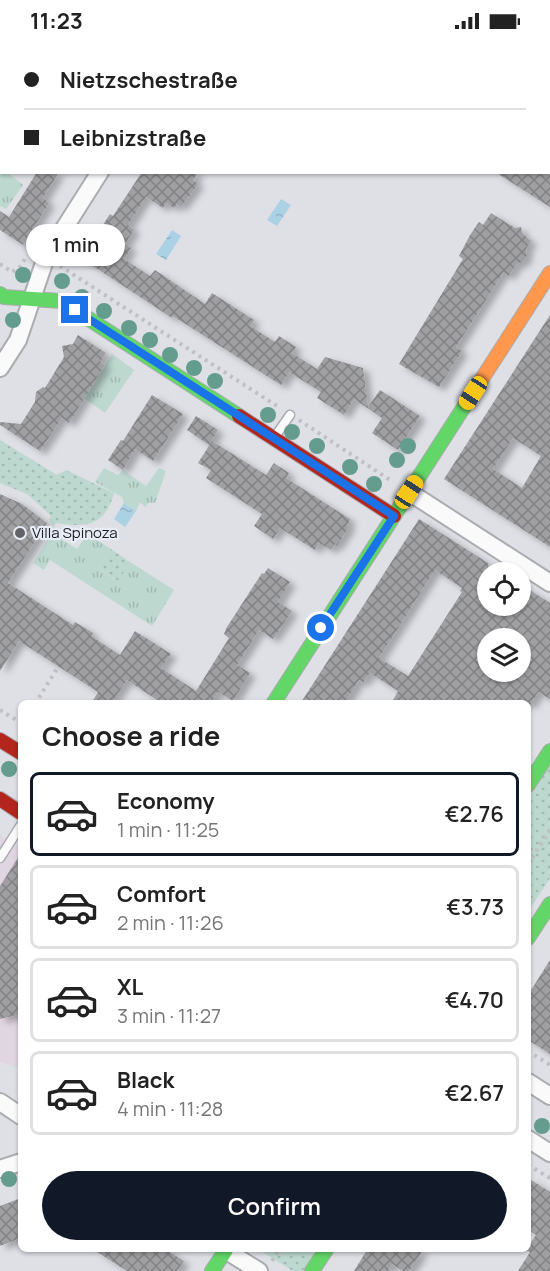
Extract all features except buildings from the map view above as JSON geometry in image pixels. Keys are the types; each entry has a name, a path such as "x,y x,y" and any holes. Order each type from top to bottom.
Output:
{"street":[{"path":"0,368 18,340 46,257 99,174"},
{"path":"276,700 550,273"},
{"path":"0,294 4,297 61,301 394,516"},
{"path":"409,492 550,583"},
{"path":"0,740 18,751"},
{"path":"531,780 550,751"},
{"path":"0,800 18,811"},
{"path":"531,933 550,904"},
{"path":"531,1084 550,1096"},
{"path":"0,1102 18,1114"},
{"path":"531,1141 550,1153"},
{"path":"0,1169 18,1163"},
{"path":"212,1271 225,1252"},
{"path":"229,1252 259,1271"},
{"path":"312,1271 325,1252"}],"lane":[{"path":"274,438 290,415"},
{"path":"0,858 18,830"}],"path":[{"path":"46,257 409,492"},
{"path":"37,700 58,667"},
{"path":"0,710 18,721"},
{"path":"531,859 550,830"},
{"path":"531,1053 550,1065"},
{"path":"531,1167 550,1178"}],"shaded area":[{"path":"0,835 18,847 18,1068 0,1062"}],"green space":[{"path":"0,174 9,174 23,185 6,209 0,206"},
{"path":"112,354 134,370 105,413 84,398"},
{"path":"0,440 57,475 66,470 114,493 106,512 100,518 86,524 56,523 54,526 49,520 51,516 27,494 0,483"},
{"path":"104,468 118,475 123,470 146,486 159,468 166,471 155,503 148,503 145,507 140,502 136,511 124,503 122,497 95,482"},
{"path":"52,533 77,549 87,534 111,549 98,568 117,581 130,562 174,590 152,626 50,560 44,570 33,563"},
{"path":"111,549 130,562 118,581 98,568"},
{"path":"550,763 550,878 531,907 531,792"},
{"path":"262,1252 315,1252 303,1271 293,1271"}],"water":[{"path":"281,199 291,205 277,226 267,220"},
{"path":"172,230 181,236 166,260 156,254"},
{"path":"124,503 136,511 125,527 114,519"}],"traffic: fast":[{"path":"0,294 4,297 61,301 239,416"},
{"path":"276,700 469,399"},
{"path":"531,780 550,751"},
{"path":"531,933 550,904"},
{"path":"212,1271 225,1252"},
{"path":"312,1271 325,1252"}],"traffic: slow":[{"path":"469,399 550,273"}],"traffic: jam":[{"path":"239,416 394,516"},
{"path":"0,740 18,751"},
{"path":"0,799 18,811"}],"place":[{"name":"Villa Spinoza","path":"20,533"}],"route":[{"path":"75,310 394,516 321,628"}]}
